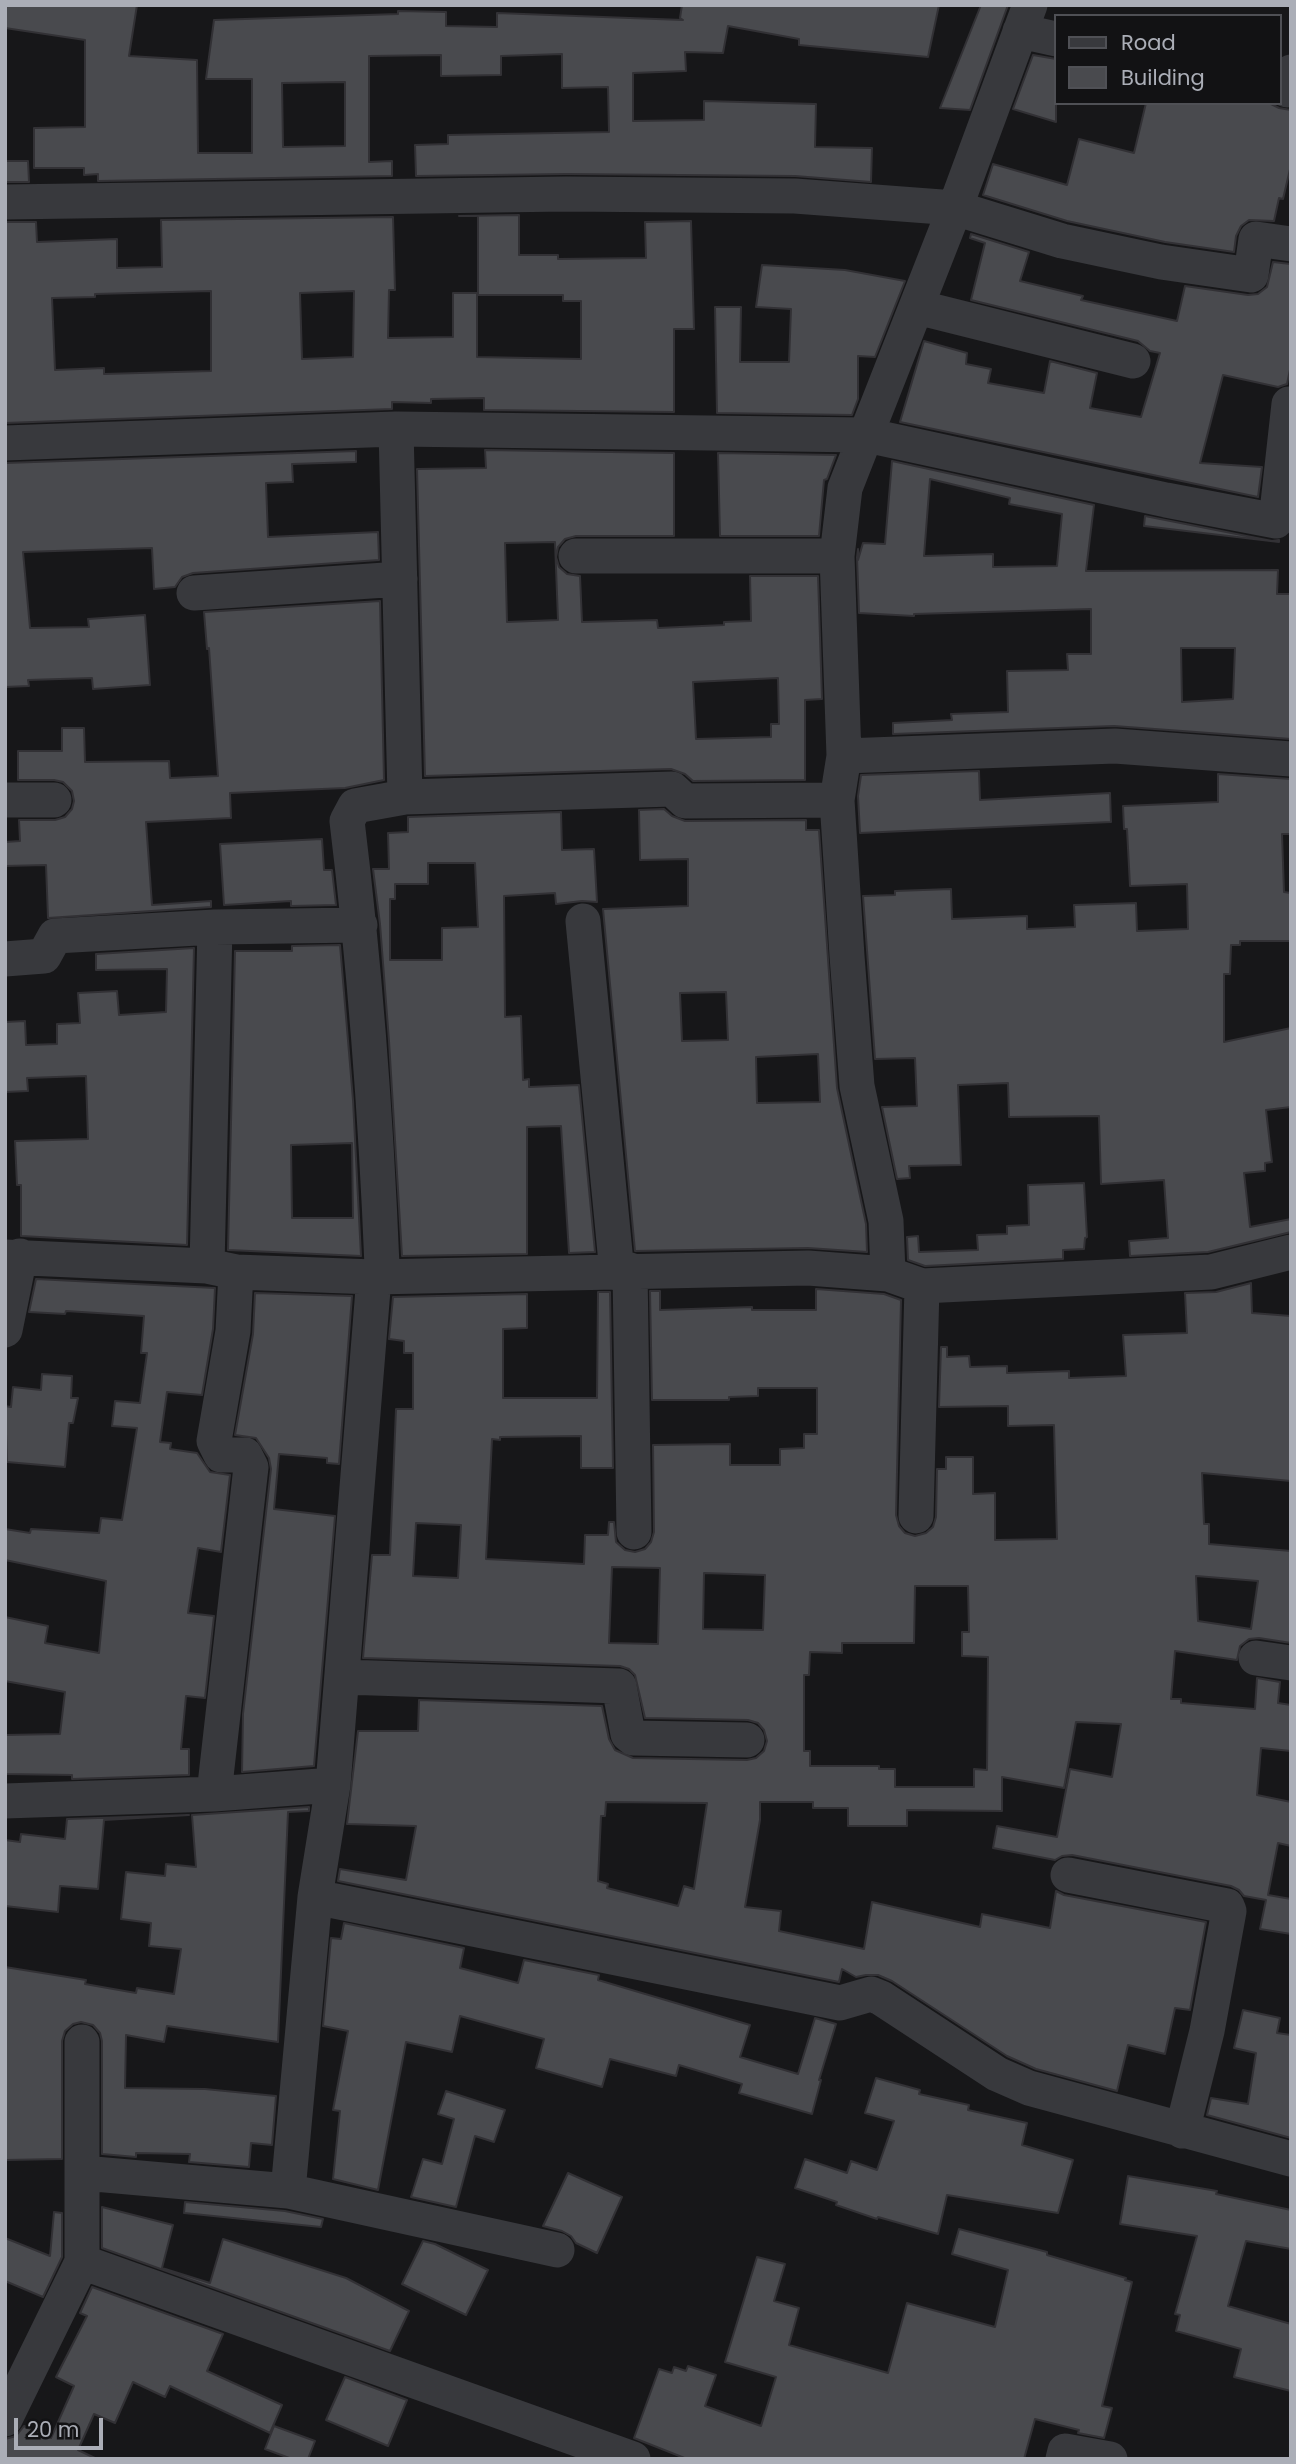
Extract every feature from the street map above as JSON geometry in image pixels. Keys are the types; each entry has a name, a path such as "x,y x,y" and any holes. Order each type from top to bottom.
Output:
{"street":[{"path":"888,1274 886,1221 857,1086 837,800 844,756 837,556 845,488 955,208 1025,18 1054,39"},
{"path":"1282,88 1287,90 1291,72"},
{"path":"5,202 580,194 795,196 955,208 1062,241 1161,262 1251,275 1256,239 1291,244"},
{"path":"917,307 1133,361"},
{"path":"5,443 396,429 866,435 1276,521 1291,404"},
{"path":"396,429 405,797"},
{"path":"576,556 837,556"},
{"path":"194,593 400,579"},
{"path":"844,756 1115,746 1291,759"},
{"path":"288,2191 315,1897 333,1785 374,1277 382,1266 360,925 347,821 355,806 405,797 672,789 685,801 837,800"},
{"path":"5,800 54,800"},
{"path":"583,921 623,1271 634,1532"},
{"path":"5,959 44,956 55,936 215,927 360,925"},
{"path":"215,927 222,1269 233,1331 214,1441 221,1454 245,1455 251,1467 215,1794"},
{"path":"5,1330 13,1256 374,1277 807,1268 888,1274 922,1286 1211,1272 1291,1252"},
{"path":"916,1516 922,1286"},
{"path":"1256,1658 1291,1663"},
{"path":"343,1677 619,1686 628,1734 634,1738 747,1740"},
{"path":"5,1801 215,1794 333,1785"},
{"path":"1069,1875 1227,1906 1229,1910 1207,2031 1182,2131"},
{"path":"315,1897 840,2003 871,1994 997,2074 1029,2088 1291,2159"},
{"path":"5,2419 82,2262 82,2042"},
{"path":"83,2173 288,2191 557,2250"},
{"path":"82,2262 632,2459"},
{"path":"1063,2459 1065,2451 1110,2459"}],"building":[{"path":"5,5 137,5 129,56 197,60 198,153 252,153 252,79 206,79 214,20 398,14 398,11 446,12 446,26 497,27 497,13 683,20 680,18 682,5 939,5 928,57 799,45 799,39 728,26 723,53 685,52 686,71 633,73 633,121 704,120 704,101 816,104 815,147 872,148 871,182 795,176 416,176 415,145 448,144 448,135 609,132 608,87 562,88 562,54 501,56 501,75 441,76 441,55 369,56 369,162 392,161 392,176 98,181 98,174 84,175 84,168 34,168 34,128 85,127 85,40 5,28","holes":["345,82 345,146 283,147 282,83"]},
{"path":"981,5 1008,5 970,110 940,108"},
{"path":"1033,55 1054,59 1056,122 1013,109"},
{"path":"1146,105 1273,105 1291,110 1291,165 1283,199 1279,198 1274,221 1249,220 1241,226 1236,236 1234,252 1165,242 1067,221 983,195 993,164 1067,185 1079,139 1134,153"},
{"path":"5,161 28,161 29,182 5,182"},
{"path":"519,215 519,255 558,255 558,259 646,258 645,222 691,221 694,329 674,329 674,412 484,410 484,398 431,399 431,403 392,402 392,409 5,423 5,222 36,222 37,242 117,239 117,268 162,267 161,220 393,217 395,290 389,290 388,338 453,337 453,293 477,293 477,357 581,359 581,301 563,301 563,295 478,295 478,216 459,216","holes":["211,291 211,371 104,374 104,368 55,370 52,298 95,297 95,294","354,291 353,357 302,359 300,293"]},
{"path":"971,234 1029,252 1020,281 1083,296 1081,300 1177,321 1185,286 1258,294 1267,287 1273,262 1291,264 1291,365 1287,384 1278,387 1223,375 1200,463 1262,467 1258,497 900,422 924,341 967,353 966,364 991,369 988,383 1044,393 1050,361 1097,373 1090,408 1141,417 1160,353 1150,351 1138,341 971,300 985,243 970,238"},
{"path":"762,265 845,270 905,281 875,357 858,356 858,399 852,415 717,413 715,307 741,307 740,362 789,362 791,309 756,307"},
{"path":"485,450 674,453 674,536 576,536 565,539 558,547 556,557 559,567 567,574 580,576 582,622 657,620 658,628 751,621 750,576 818,576 822,699 805,700 805,780 693,781 685,774 671,769 425,776 417,469 486,468","holes":["555,542 558,620 507,622 505,543","778,678 779,724 771,724 771,737 696,739 693,682"]},
{"path":"356,451 356,462 292,464 293,482 266,483 268,537 378,532 379,560 193,573 182,577 175,587 154,589 152,548 23,552 30,628 89,627 88,619 145,615 150,685 93,689 92,678 28,680 29,686 5,687 5,463"},
{"path":"718,453 836,455 827,479 824,480 819,536 720,536"},
{"path":"892,461 1094,505 1086,571 1278,570 1277,594 1291,594 1291,739 1114,726 893,734 893,723 952,720 951,714 1008,712 1007,671 1068,670 1067,654 1091,654 1091,609 914,616 859,613 857,557 858,549 858,560 863,543 885,544","holes":["930,479 1010,498 1009,504 1062,514 1057,566 993,567 993,554 924,556","1181,648 1235,648 1233,699 1182,702"]},
{"path":"1145,516 1272,541 1279,540 1279,542 1144,526"},
{"path":"380,601 384,780 345,788 230,793 231,818 146,822 152,905 211,901 211,907 48,918 46,865 5,866 5,842 20,841 19,820 55,820 65,817 72,809 72,791 63,782 18,780 18,751 62,751 62,728 84,728 85,762 169,761 170,778 218,776 204,612"},
{"path":"979,771 980,800 1110,793 1111,822 860,833 858,796 861,775"},
{"path":"1218,774 1291,779 1291,834 1282,834 1284,892 1291,893 1290,941 1240,941 1240,945 1231,945 1230,974 1224,974 1224,1042 1291,1028 1291,1107 1266,1110 1272,1162 1265,1163 1265,1171 1244,1173 1250,1227 1291,1219 1291,1232 1208,1252 1130,1256 1129,1241 1168,1238 1164,1180 1101,1184 1099,1116 1009,1117 1008,1083 958,1085 961,1165 909,1166 910,1178 897,1179 882,1107 917,1106 915,1058 875,1059 863,896 895,895 895,891 951,889 952,919 1027,916 1027,929 1075,927 1074,905 1136,903 1137,931 1188,929 1187,884 1130,886 1123,806 1218,802"},
{"path":"664,809 672,816 685,821 806,820 806,830 819,830 837,1088 866,1224 867,1252 808,1248 635,1251 603,909 688,906 688,859 640,860 639,810","holes":["726,992 728,1040 682,1041 680,993","818,1054 820,1102 757,1103 756,1057"]},
{"path":"561,812 562,850 594,849 597,902 556,904 555,893 504,896 505,1017 521,1016 523,1080 529,1079 529,1087 579,1085 595,1252 569,1253 561,1126 527,1127 527,1254 402,1256 389,1041 373,869 389,869 388,833 408,832 408,817","holes":["428,863 475,863 478,927 442,928 442,960 390,960 390,899 395,899 395,884 428,884"]},
{"path":"322,839 324,870 332,870 336,905 291,906 291,901 224,905 220,844"},
{"path":"340,945 353,1100 361,1256 228,1250 235,951 292,951 292,946","holes":["352,1143 353,1218 292,1218 291,1145"]},
{"path":"194,948 187,1245 21,1236 21,1185 17,1185 15,1141 88,1139 86,1076 27,1078 28,1091 5,1092 5,1022 25,1021 26,1045 57,1044 57,1024 80,1023 78,993 117,991 119,1015 166,1012 167,969 96,970 96,954"},
{"path":"1084,1183 1087,1237 1084,1249 1063,1250 1063,1259 925,1266 908,1260 907,1237 918,1236 919,1252 978,1250 977,1235 1007,1234 1007,1226 1029,1225 1028,1185"},
{"path":"36,1279 215,1288 213,1329 202,1395 167,1392 160,1442 171,1443 170,1449 197,1453 210,1472 230,1475 221,1552 198,1548 188,1613 214,1616 205,1698 186,1696 181,1749 189,1749 189,1775 72,1779 72,1775 5,1774 5,1735 60,1734 65,1692 5,1681 5,1617 48,1626 45,1643 99,1653 106,1581 5,1560 5,1529 30,1533 31,1529 99,1533 101,1518 122,1520 137,1428 112,1426 115,1401 140,1403 147,1353 141,1353 144,1316 66,1311 65,1314 29,1312"},
{"path":"1251,1283 1252,1313 1291,1316 1291,1481 1202,1473 1204,1524 1209,1524 1209,1544 1291,1551 1291,1643 1249,1639 1240,1646 1237,1660 1175,1651 1171,1699 1181,1699 1181,1703 1255,1709 1257,1678 1280,1682 1278,1703 1291,1705 1291,1751 1261,1748 1257,1795 1291,1802 1291,1846 1278,1843 1268,1895 1291,1899 1291,1934 1260,1929 1266,1900 1244,1896 1231,1886 1072,1855 1055,1860 993,1848 997,1826 1057,1837 1070,1769 1112,1777 1121,1724 1076,1722 1064,1788 1002,1777 1002,1811 907,1810 907,1826 848,1826 848,1808 813,1808 813,1802 760,1802 760,1820 745,1907 781,1911 779,1931 864,1949 872,1902 980,1927 982,1914 1050,1928 1056,1891 1064,1895 1206,1922 1190,2010 1175,2008 1165,2054 1128,2045 1117,2091 1036,2069 1007,2056 892,1981 878,1975 856,1977 842,1969 839,1982 338,1881 340,1869 406,1880 416,1826 347,1824 358,1731 418,1731 419,1700 602,1706 609,1739 615,1750 633,1758 747,1760 756,1758 764,1751 767,1741 764,1730 758,1723 748,1720 645,1718 635,1675 620,1666 363,1658 372,1555 390,1555 396,1409 413,1409 413,1353 404,1353 404,1341 389,1339 393,1297 527,1294 527,1328 503,1329 503,1398 597,1398 598,1292 610,1292 613,1468 581,1468 581,1436 492,1439 486,1559 584,1564 585,1535 608,1535 609,1522 614,1522 616,1542 625,1550 635,1552 645,1549 651,1542 654,1532 653,1445 730,1444 730,1465 780,1465 780,1449 804,1448 804,1434 817,1434 817,1388 758,1388 758,1396 729,1397 729,1400 652,1400 650,1291 660,1291 660,1310 752,1307 752,1310 816,1310 816,1289 884,1294 901,1300 896,1515 899,1526 905,1533 915,1536 926,1533 933,1527 936,1517 937,1469 946,1469 946,1457 973,1457 973,1494 995,1493 995,1540 1057,1539 1054,1425 1008,1426 1008,1406 939,1407 941,1347 947,1347 947,1357 969,1356 970,1367 1007,1366 1007,1373 1069,1371 1069,1378 1126,1376 1123,1335 1187,1333 1185,1293 1216,1292","holes":["416,1523 461,1525 458,1578 413,1576","612,1567 660,1568 658,1644 609,1643","704,1573 765,1575 763,1630 703,1629","1196,1576 1258,1581 1251,1629 1198,1621","915,1586 968,1586 969,1632 962,1632 962,1656 988,1657 987,1770 974,1769 974,1787 895,1787 895,1769 879,1769 879,1766 810,1766 810,1751 804,1751 804,1675 809,1675 810,1652 842,1653 842,1643 914,1643","606,1802 707,1803 694,1889 684,1886 678,1906 607,1888 608,1884 598,1881 601,1816 605,1816"]},
{"path":"255,1293 352,1296 339,1464 327,1463 327,1458 279,1454 274,1509 335,1516 314,1766 242,1772 243,1714 271,1469 269,1458 256,1438 235,1435 253,1334"},
{"path":"42,1374 72,1376 71,1398 78,1398 73,1423 69,1423 65,1467 7,1462 5,1406 11,1407 13,1387 41,1390"},
{"path":"309,1807 309,1811 288,1812 278,2042 167,2026 164,2042 126,2035 125,2088 205,2089 276,2096 272,2145 251,2143 249,2167 189,2162 190,2154 136,2153 136,2157 102,2154 102,2041 100,2033 93,2025 81,2022 73,2024 65,2031 62,2041 62,2159 5,2160 5,1967 86,1980 85,1984 136,1993 137,1988 174,1994 181,1949 149,1946 151,1923 121,1919 126,1872 165,1876 166,1864 196,1867 192,1815"},
{"path":"189,1815 104,1820 98,1889 60,1886 58,1912 5,1906 5,1840 20,1842 21,1834 65,1839 67,1819"},
{"path":"344,1923 464,1948 460,1968 518,1983 524,1960 599,1975 598,1980 750,2025 740,2057 798,2074 815,2018 836,2024 812,2114 739,2093 742,2084 679,2065 676,2076 610,2059 602,2087 536,2068 544,2039 460,2016 452,2052 406,2042 378,2190 333,2179 340,2111 333,2110 348,2031 323,2026 331,1938 341,1939"},
{"path":"1243,2010 1280,2018 1277,2033 1291,2035 1291,2138 1207,2115 1211,2098 1248,2104 1256,2053 1234,2048"},
{"path":"876,2078 920,2090 919,2094 969,2105 968,2110 1027,2123 1022,2145 1073,2160 1058,2213 947,2195 938,2234 878,2217 877,2219 795,2188 805,2159 847,2173 851,2161 877,2170 894,2121 865,2113"},
{"path":"446,2091 505,2110 494,2142 475,2136 456,2207 411,2197 423,2159 442,2164 454,2119 438,2114"},
{"path":"568,2173 622,2197 597,2253 576,2243 562,2231 543,2226"},
{"path":"1128,2176 1217,2191 1216,2194 1291,2210 1291,2249 1246,2241 1228,2306 1291,2324 1291,2391 1234,2377 1241,2349 1176,2331 1180,2315 1175,2314 1197,2236 1120,2224"},
{"path":"185,2202 285,2211 323,2219 321,2227 184,2213"},
{"path":"102,2207 173,2225 162,2268 210,2283 223,2239 346,2278 409,2311 390,2351 102,2248"},
{"path":"54,2212 62,2213 62,2257 43,2297 5,2281 5,2238 50,2256"},
{"path":"959,2229 1047,2252 1047,2255 1132,2282 1102,2406 1112,2408 1104,2438 1035,2419 1024,2459 687,2459 634,2438 659,2369 672,2373 674,2367 686,2371 688,2366 716,2375 705,2406 761,2426 776,2377 725,2362 757,2257 785,2264 774,2301 799,2308 789,2345 888,2373 907,2303 995,2327 1008,2270 952,2254"},
{"path":"423,2241 435,2244 488,2270 466,2315 402,2284"},
{"path":"92,2287 223,2334 207,2371 282,2405 270,2433 170,2386 165,2397 133,2382 115,2423 94,2414 78,2450 97,2459 5,2459 5,2439 16,2436 24,2426 51,2438 74,2386 56,2377 87,2316 80,2313"},
{"path":"345,2377 407,2400 388,2446 326,2420"},
{"path":"274,2426 315,2441 308,2459 292,2459 265,2449"}]}
